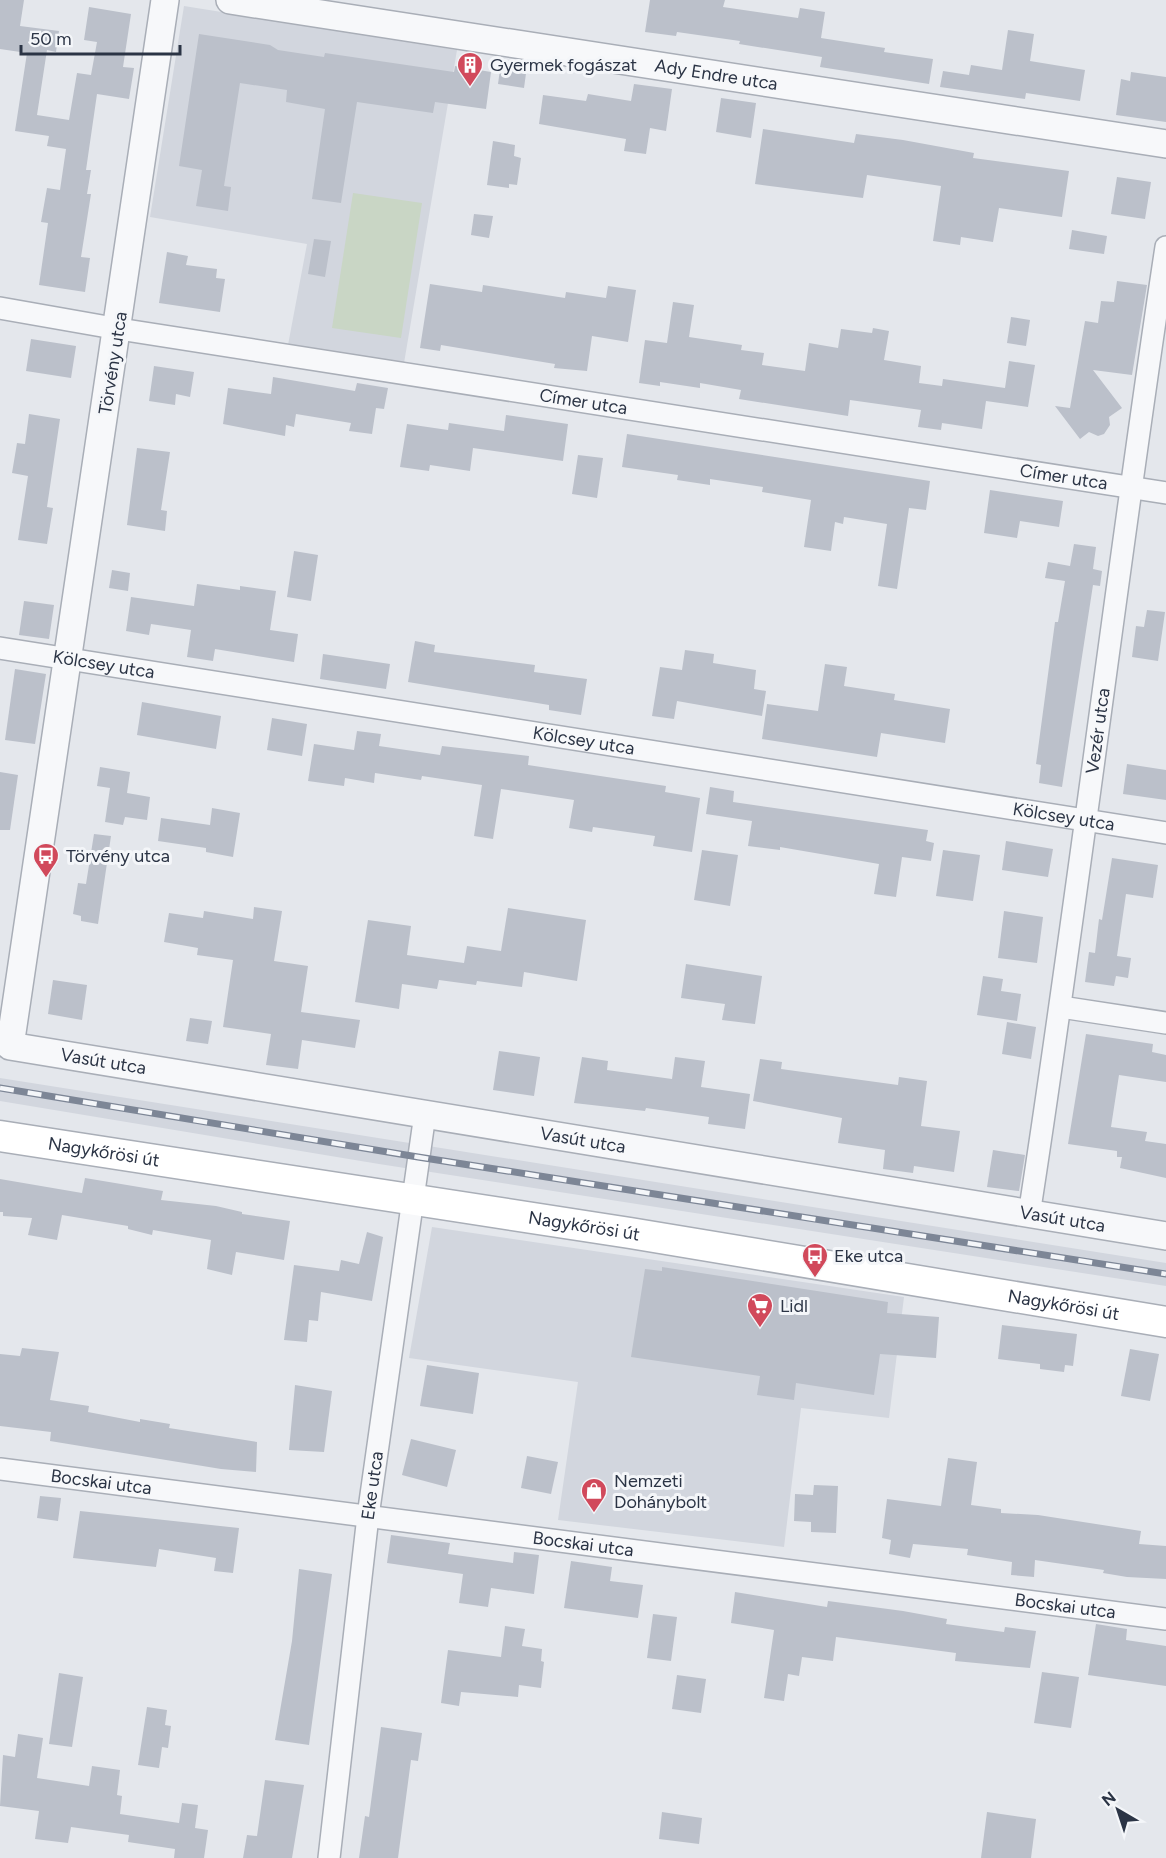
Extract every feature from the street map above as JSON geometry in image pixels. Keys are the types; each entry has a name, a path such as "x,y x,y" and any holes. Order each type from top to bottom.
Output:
{"main road":[{"name":"Nagykőrösi út","path":"0,1136 630,1233 1166,1322"}],"street":[{"name":"Törvény utca","path":"5,1045 118,329 165,0"},
{"name":"Ady Endre utca","path":"230,0 1166,144"},
{"name":"Vezér utca","path":"1029,1215 1087,820 1129,487 1166,247"},
{"name":"Címer utca","path":"0,308 118,329 1166,493"},
{"name":"Kölcsey utca","path":"0,648 1166,833"},
{"path":"1061,1007 1166,1023"},
{"name":"Vasút utca","path":"5,1045 1166,1236"},
{"name":"Eke utca","path":"329,1858 368,1516 425,1114"},
{"name":"Bocskai utca","path":"0,1469 1166,1619"}],"shaded area":[{"path":"184,6 457,50 404,363 288,345 307,244 150,217"},
{"path":"0,1078 1166,1263 1166,1286 379,1164 0,1101"},
{"path":"432,1227 904,1297 889,1418 801,1408 784,1547 558,1520 578,1382 409,1358"}],"green space":[{"path":"353,193 422,203 401,338 332,328"}],"building":[{"path":"0,0 24,0 20,26 59,31 56,52 47,50 37,115 69,120 77,73 91,75 97,42 84,40 89,7 131,14 123,67 134,68 129,99 97,94 86,170 91,170 87,194 91,194 81,257 90,258 85,292 39,285 48,223 41,222 47,188 60,190 66,149 47,146 49,136 15,131 27,53 0,49"},
{"path":"650,0 725,0 723,7 798,18 800,8 825,12 821,38 885,48 884,52 933,59 929,84 820,67 822,57 739,44 740,41 677,32 676,36 645,32"},
{"path":"1008,30 1034,34 1030,61 1085,70 1080,101 1026,93 1025,99 940,87 943,71 969,75 971,65 1002,70"},
{"path":"199,34 270,45 278,50 324,57 325,53 454,72 455,66 491,72 486,109 435,102 433,113 357,102 341,203 312,199 325,109 286,102 287,90 240,83 224,186 231,187 228,211 196,206 202,170 179,166"},
{"path":"501,62 527,66 524,88 498,84"},
{"path":"1131,72 1166,77 1166,122 1116,115 1121,79 1130,81"},
{"path":"634,84 672,89 666,131 650,128 646,154 624,151 626,139 539,124 543,95 586,101 588,94 631,101"},
{"path":"721,98 756,103 751,138 716,132"},
{"path":"763,129 854,143 856,134 903,140 974,153 973,158 1069,171 1062,217 999,208 993,242 961,237 960,245 933,241 941,186 867,175 863,198 755,184"},
{"path":"493,141 515,145 514,156 521,158 517,185 509,184 509,188 487,185"},
{"path":"1117,177 1151,182 1145,219 1111,214"},
{"path":"474,214 493,216 489,238 471,235"},
{"path":"1072,230 1107,236 1104,254 1069,249"},
{"path":"314,239 331,241 325,277 308,274"},
{"path":"167,252 188,256 186,265 217,269 216,278 225,279 220,312 159,303"},
{"path":"1117,281 1147,285 1132,375 1093,370 1122,408 1109,417 1110,425 1104,434 1098,436 1089,432 1080,439 1055,406 1070,408 1085,321 1098,323 1101,301 1114,302"},
{"path":"430,284 482,292 483,285 565,298 566,292 606,298 608,286 636,290 628,342 592,336 587,371 554,368 555,364 441,345 440,351 420,348"},
{"path":"673,302 694,305 689,337 742,345 741,350 764,353 762,365 805,371 809,343 838,348 841,329 872,333 873,328 889,331 884,360 921,366 919,383 942,386 943,379 1005,388 1009,361 1035,365 1028,407 986,401 982,429 942,423 941,430 918,427 921,410 850,400 848,416 739,399 741,390 700,383 700,388 660,382 660,386 639,383 645,340 667,343"},
{"path":"1011,317 1030,320 1026,346 1007,343"},
{"path":"31,339 76,346 71,378 26,371"},
{"path":"154,366 194,372 190,397 176,394 175,405 149,401"},
{"path":"273,377 355,391 357,383 388,388 384,409 376,408 372,434 349,431 351,423 296,414 294,427 286,425 285,436 223,424 228,388 271,394"},
{"path":"29,414 60,419 47,507 53,508 47,544 18,540 28,476 12,473 17,443 25,444"},
{"path":"506,415 568,424 563,461 473,448 470,471 430,465 429,471 400,467 407,424 448,430 449,423 504,431"},
{"path":"627,434 930,481 926,510 909,508 897,589 878,586 887,524 844,517 843,524 835,522 831,551 804,547 811,500 762,492 763,487 710,479 710,485 677,480 678,475 622,467"},
{"path":"137,448 170,452 161,510 167,511 165,531 127,525"},
{"path":"578,455 603,458 597,498 572,494"},
{"path":"990,490 1063,501 1059,527 1020,521 1017,538 984,533"},
{"path":"1074,544 1096,547 1093,569 1102,571 1100,586 1093,585 1062,787 1039,783 1041,765 1036,764 1055,622 1058,622 1065,581 1045,578 1048,562 1070,566"},
{"path":"294,551 318,555 311,601 287,597"},
{"path":"112,570 130,573 128,591 109,588"},
{"path":"197,584 240,590 240,586 276,591 270,630 298,634 294,662 215,649 213,661 187,657 191,630 151,624 149,635 126,631 131,597 194,606"},
{"path":"24,601 54,605 49,639 19,635"},
{"path":"1147,610 1165,612 1158,661 1132,657 1136,626 1144,627"},
{"path":"415,641 435,645 434,652 535,665 534,672 587,679 581,715 549,710 549,705 408,682"},
{"path":"685,650 714,654 713,663 756,670 754,689 766,691 762,716 677,701 674,719 652,716 660,667 682,670"},
{"path":"323,654 390,664 386,689 320,679"},
{"path":"825,664 847,667 844,686 895,694 894,700 950,709 945,743 881,733 877,757 762,739 767,704 818,711"},
{"path":"15,669 46,674 35,744 5,740"},
{"path":"142,702 221,716 216,749 137,735"},
{"path":"272,718 307,724 302,756 267,750"},
{"path":"357,731 381,734 379,746 440,755 442,746 529,756 528,765 666,786 665,792 700,798 692,852 653,846 655,836 593,827 592,832 569,828 574,800 501,789 493,839 474,836 482,785 422,776 421,780 375,773 374,783 345,778 344,786 308,781 314,744 354,750"},
{"path":"1127,764 1166,770 1166,800 1123,794"},
{"path":"100,767 130,772 127,793 150,797 147,820 125,817 123,825 105,822 110,788 97,786"},
{"path":"0,772 18,775 10,830 0,830"},
{"path":"710,787 734,791 733,802 928,830 926,841 934,843 931,861 902,857 896,897 874,894 879,864 780,847 780,850 748,846 752,821 706,814"},
{"path":"212,808 240,813 233,857 206,852 206,848 158,841 161,818 210,825"},
{"path":"94,834 111,836 98,924 81,921 81,916 73,914 78,883 86,884"},
{"path":"1006,841 1053,849 1048,877 1002,870"},
{"path":"702,850 738,855 730,906 694,900"},
{"path":"943,850 980,855 973,901 936,896"},
{"path":"1112,858 1158,865 1153,898 1126,894 1117,956 1131,958 1128,978 1116,976 1114,986 1085,982 1089,952 1095,953 1099,919 1102,920"},
{"path":"254,907 282,911 274,961 308,966 301,1012 360,1020 355,1048 302,1040 298,1069 266,1065 271,1034 223,1027 233,960 197,955 198,948 164,942 169,913 203,918 204,911 253,919"},
{"path":"508,908 586,920 577,981 524,972 522,987 477,981 476,985 439,980 437,989 402,984 399,1009 355,1002 368,920 411,926 407,955 464,963 467,946 501,951"},
{"path":"1004,911 1043,917 1037,963 998,958"},
{"path":"686,964 762,976 755,1024 722,1020 725,1004 681,998"},
{"path":"983,976 1003,979 1001,991 1021,994 1017,1021 977,1015"},
{"path":"53,980 87,985 82,1020 48,1014"},
{"path":"190,1018 212,1021 208,1044 186,1041"},
{"path":"1007,1022 1036,1027 1031,1059 1002,1054"},
{"path":"1086,1034 1153,1044 1152,1052 1166,1055 1166,1082 1119,1075 1111,1127 1147,1132 1145,1141 1166,1144 1166,1178 1120,1168 1122,1157 1117,1157 1117,1151 1068,1144"},
{"path":"499,1051 540,1057 534,1096 493,1090"},
{"path":"582,1057 608,1061 607,1070 672,1079 675,1057 705,1061 701,1087 750,1094 745,1129 708,1124 709,1117 646,1108 645,1111 574,1103"},
{"path":"760,1059 782,1062 781,1069 898,1085 899,1077 927,1081 921,1126 960,1131 954,1172 914,1166 913,1173 883,1169 885,1150 838,1143 842,1118 753,1101"},
{"path":"993,1150 1025,1155 1019,1191 987,1187"},
{"path":"85,1178 163,1191 161,1200 216,1206 242,1212 242,1214 290,1221 284,1260 236,1252 232,1275 207,1269 211,1240 153,1230 152,1235 128,1229 128,1226 62,1215 57,1240 28,1235 32,1218 3,1216 3,1212 0,1212 0,1179 82,1193"},
{"path":"367,1232 383,1237 372,1301 321,1292 318,1321 309,1320 307,1342 284,1340 294,1265 339,1271 341,1260 359,1264"},
{"name":"Lidl","path":"662,1267 888,1302 887,1313 939,1317 936,1358 880,1354 874,1395 796,1383 794,1400 757,1395 760,1376 631,1357 645,1269 662,1271"},
{"path":"1002,1325 1077,1334 1073,1366 1065,1365 1064,1372 1040,1369 1040,1364 998,1359"},
{"path":"22,1348 59,1352 50,1400 89,1406 88,1412 140,1422 140,1419 170,1424 169,1428 257,1442 256,1472 221,1469 50,1441 51,1432 0,1426 0,1354 20,1356"},
{"path":"1130,1349 1159,1354 1150,1401 1121,1396"},
{"path":"427,1365 479,1373 473,1414 420,1406"},
{"path":"295,1385 332,1391 324,1452 289,1450"},
{"path":"411,1439 456,1450 447,1487 402,1475"},
{"path":"527,1456 558,1462 551,1494 521,1488"},
{"path":"948,1458 977,1462 971,1505 1001,1509 1001,1513 1038,1515 1141,1531 1139,1544 1166,1546 1166,1579 1127,1577 1103,1573 1104,1570 1035,1560 1034,1577 1011,1575 1012,1562 967,1555 968,1549 913,1544 910,1558 889,1554 891,1540 882,1538 887,1499 941,1506"},
{"path":"814,1485 838,1486 836,1533 811,1532 811,1522 794,1521 795,1494 813,1495"},
{"path":"40,1496 61,1498 58,1521 37,1518"},
{"path":"80,1511 239,1528 233,1573 214,1571 216,1558 159,1549 156,1567 73,1558"},
{"path":"391,1535 450,1543 448,1554 513,1563 514,1552 539,1555 534,1594 491,1588 488,1607 459,1603 463,1574 387,1563"},
{"path":"571,1561 612,1567 610,1581 643,1585 638,1618 564,1608"},
{"path":"299,1569 332,1574 309,1745 275,1740 292,1641"},
{"path":"735,1592 827,1607 828,1601 903,1611 947,1619 946,1624 1004,1632 1005,1627 1036,1631 1030,1668 955,1661 956,1653 836,1637 833,1661 802,1657 799,1676 788,1674 784,1701 764,1698 774,1630 731,1623"},
{"path":"653,1614 677,1617 671,1661 647,1658"},
{"path":"1096,1624 1127,1629 1126,1640 1166,1646 1166,1686 1088,1675"},
{"path":"505,1626 525,1629 522,1646 542,1649 541,1661 544,1662 541,1688 519,1685 518,1697 461,1692 459,1706 441,1703 448,1650 501,1657"},
{"path":"1042,1672 1079,1677 1071,1728 1034,1723"},
{"path":"59,1673 83,1677 72,1747 49,1744"},
{"path":"677,1675 706,1679 701,1713 672,1709"},
{"path":"147,1707 167,1710 165,1725 171,1726 168,1748 162,1747 159,1768 138,1765"},
{"path":"381,1727 422,1733 418,1761 411,1760 398,1858 359,1858 365,1816 369,1817"},
{"path":"18,1734 43,1738 37,1778 89,1786 92,1766 120,1770 117,1795 122,1796 120,1814 179,1823 182,1803 198,1805 195,1828 208,1830 204,1858 174,1858 175,1849 128,1842 129,1835 71,1827 68,1843 35,1839 39,1811 0,1806 3,1755 15,1757"},
{"path":"265,1780 304,1785 292,1858 243,1858 247,1835 257,1836"},
{"path":"662,1812 702,1818 699,1844 659,1839"},
{"path":"987,1812 1036,1819 1031,1858 981,1858"}],"railway":[{"path":"0,1088 418,1157 1166,1274"}],"place":[{"name":"Gyermek fogászat","path":"470,88"},
{"name":"Törvény utca","path":"46,879"},
{"name":"Eke utca","path":"815,1279"},
{"name":"Lidl","path":"760,1329"},
{"name":"Nemzeti Dohánybolt","path":"594,1514"}]}
